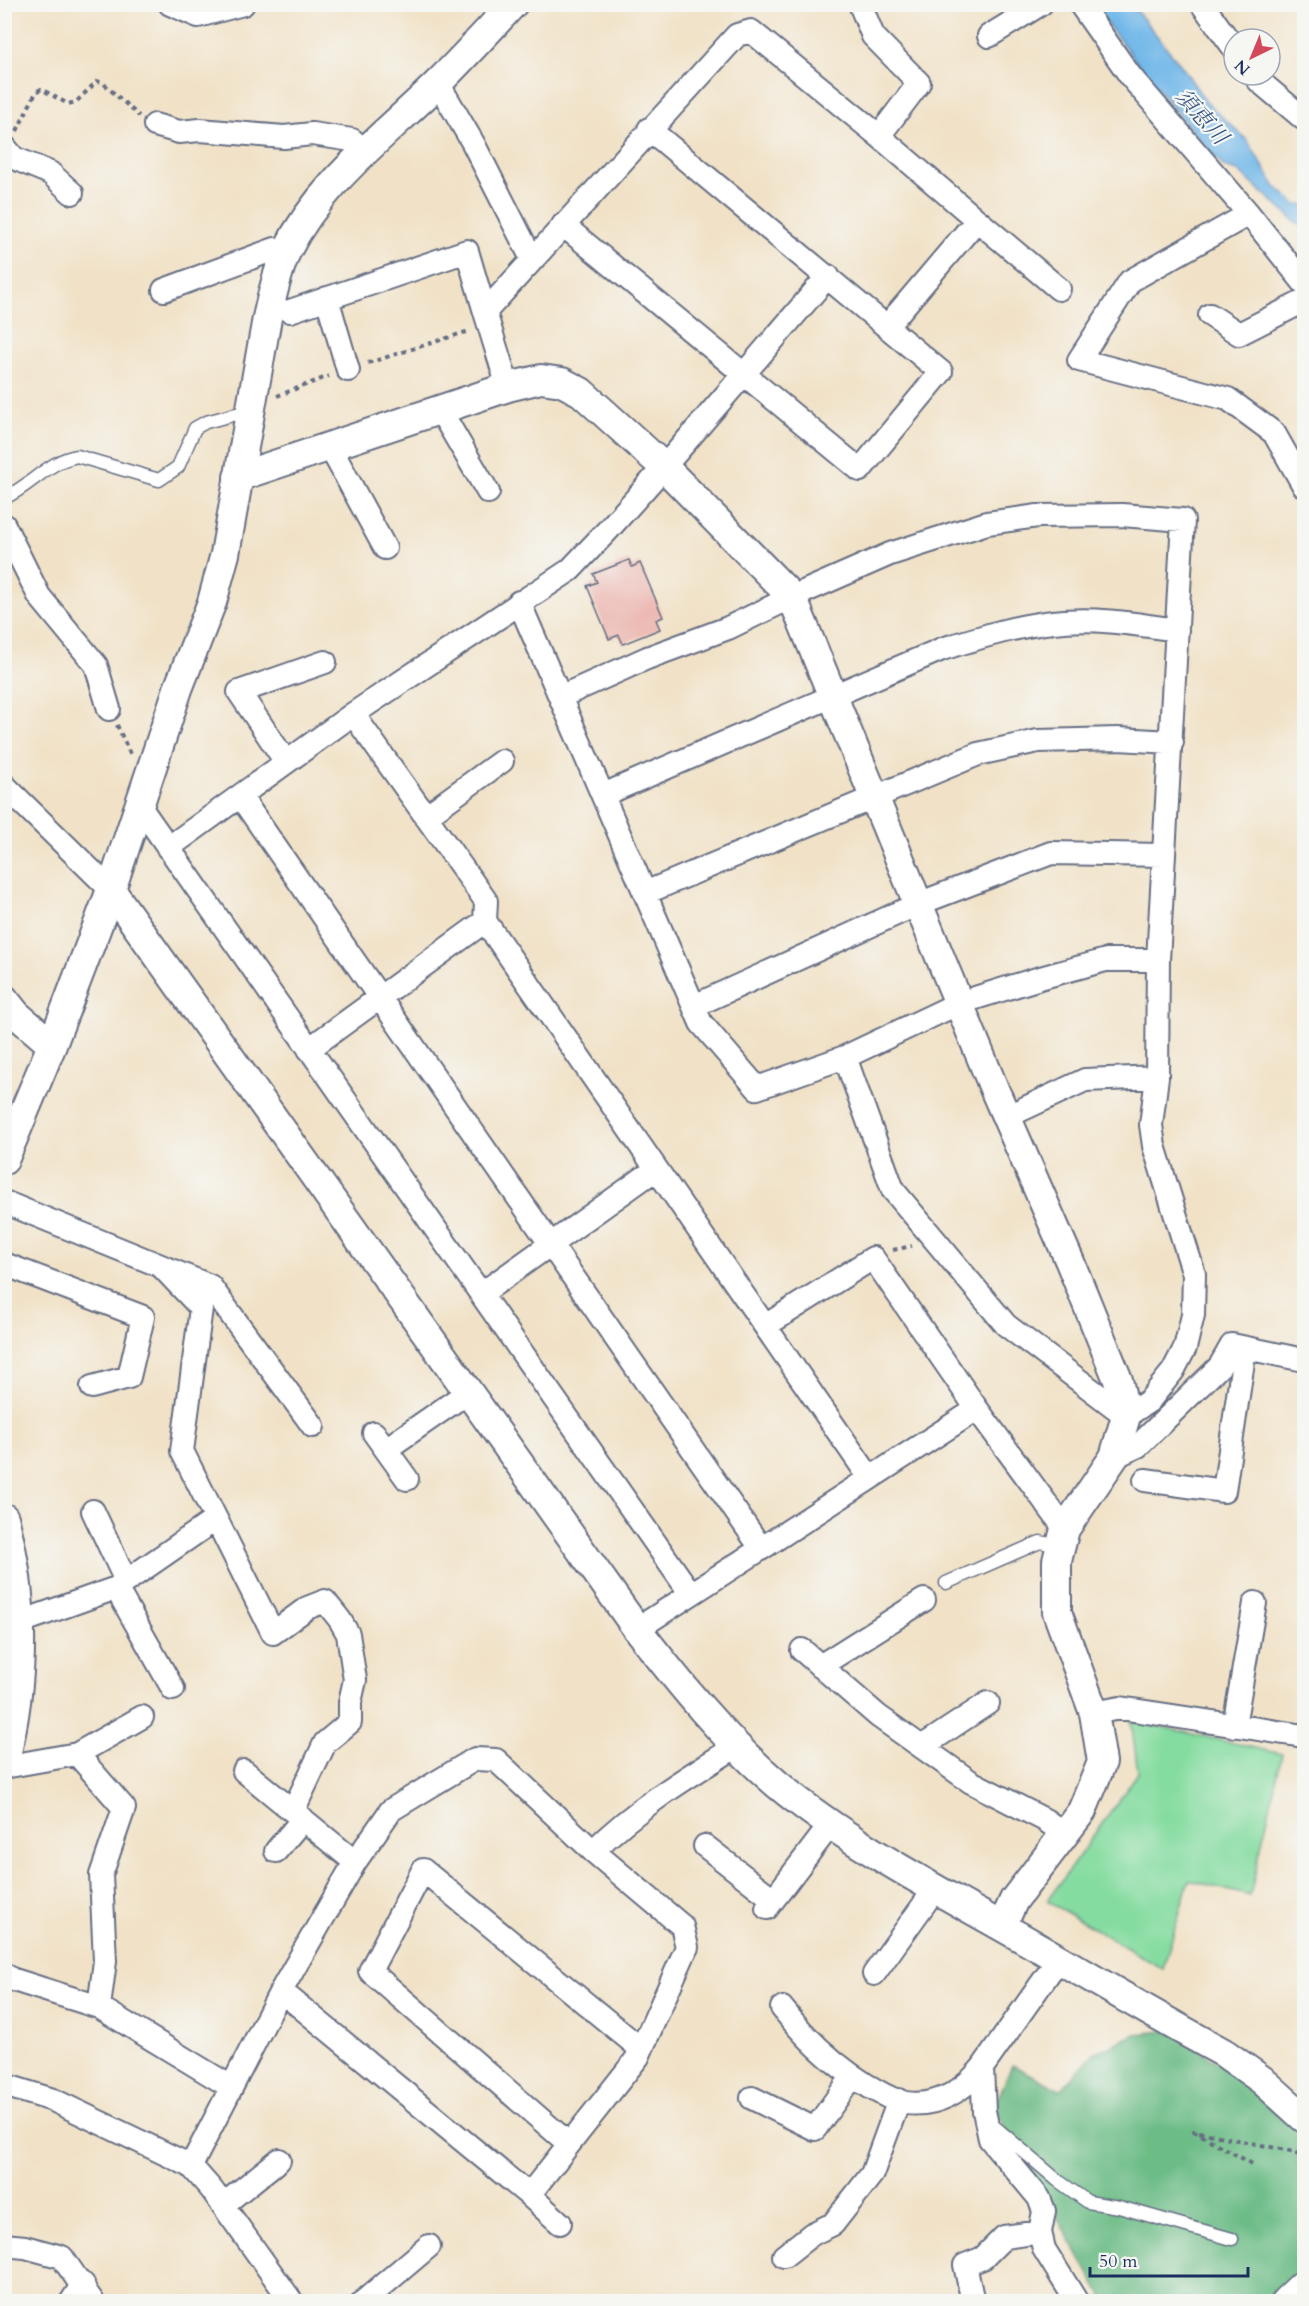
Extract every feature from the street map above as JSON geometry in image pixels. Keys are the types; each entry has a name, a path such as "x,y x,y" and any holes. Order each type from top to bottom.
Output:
{"main road":[{"path":"1288,2301 1305,2288"}],"street":[{"path":"170,4 198,16 243,4"},
{"path":"4,1160 52,1045 111,890 141,794 212,602 225,554 267,318 274,287 286,253 319,200 345,170 438,83 513,4"},
{"path":"860,4 873,36 919,83 879,135"},
{"path":"988,36 1041,4"},
{"path":"1080,4 1131,77 1305,283"},
{"path":"1202,4 1222,32"},
{"path":"487,318 532,259 649,129 736,35 751,31 879,135 1059,289"},
{"path":"438,83 473,143 532,259"},
{"path":"1266,87 1303,118"},
{"path":"155,125 178,132 200,130 284,137 312,134 352,140 365,151"},
{"path":"563,225 860,470 941,372 649,129"},
{"path":"4,146 15,158 50,173 72,193"},
{"path":"1249,214 1130,281 1079,360 1228,399 1274,433 1305,486"},
{"path":"888,326 977,220"},
{"path":"164,290 275,249 286,253"},
{"path":"290,311 467,251 508,387"},
{"path":"168,848 353,714 570,570 664,467 828,276"},
{"path":"327,298 348,370"},
{"path":"1210,315 1239,334 1305,301"},
{"path":"238,477 508,387 541,379 562,382 581,392 664,467 792,597 1006,1117 1070,1262 1118,1380 1126,1416 1114,1457 1063,1538 1057,1561 1057,1612 1094,1713 1102,1762 1082,1811 1014,1900 1002,1926"},
{"path":"440,410 488,492"},
{"path":"330,447 385,548"},
{"path":"560,697 647,658 728,628 890,554 987,524 1038,516 1122,515 1183,520 1158,960 1157,1077 1151,1125 1154,1146 1194,1274 1193,1316 1185,1348 1173,1371 1149,1401 1126,1416"},
{"path":"4,525 39,596 96,665 110,709"},
{"path":"519,602 701,1023 757,1088 845,1057 959,1003 1106,960 1158,960"},
{"path":"603,795 942,649 998,632 1054,622 1119,621 1177,630"},
{"path":"286,762 239,692 325,662"},
{"path":"353,714 486,901 485,921 870,1478"},
{"path":"645,893 978,754 1038,741 1118,739 1172,742"},
{"path":"426,816 502,761"},
{"path":"4,785 111,890 638,1629 673,1674 737,1746 777,1784 831,1824 934,1889 1224,2053 1262,2080 1304,2117"},
{"path":"141,794 168,848 691,1594"},
{"path":"240,796 761,1548"},
{"path":"694,1006 918,904 1051,853 1164,855"},
{"path":"309,1048 485,921"},
{"path":"4,999 16,1014 52,1045"},
{"path":"845,1057 893,1190 1006,1325 1126,1416"},
{"path":"1006,1117 1085,1080 1157,1077"},
{"path":"481,1294 657,1169"},
{"path":"4,1202 210,1286 313,1426"},
{"path":"765,1326 873,1258 1063,1538"},
{"path":"4,1264 143,1317 129,1377 92,1387"},
{"path":"162,1267 201,1308 183,1451 273,1633 307,1608 325,1601 348,1634 355,1680 350,1702 350,1722 324,1743 298,1815 276,1851"},
{"path":"1114,1457 1138,1446 1220,1366 1232,1345 1305,1360"},
{"path":"1145,1480 1224,1491 1245,1348"},
{"path":"407,1479 380,1441 468,1392"},
{"path":"638,1629 976,1408"},
{"path":"93,1510 121,1584 173,1689"},
{"path":"4,1518 18,1580 21,1622 18,1699 4,1766 77,1754 142,1717"},
{"path":"21,1622 121,1584 216,1519"},
{"path":"820,1666 924,1600"},
{"path":"1234,1726 1255,1603"},
{"path":"802,1650 879,1716 971,1782 1045,1820 1065,1834"},
{"path":"923,1746 988,1703"},
{"path":"1094,1713 1120,1708 1305,1736"},
{"path":"594,1851 609,1836 690,1775 737,1746"},
{"path":"77,1754 124,1808 101,1875 105,1961 99,2007"},
{"path":"191,2166 281,1990 355,1862 391,1810 475,1759 496,1760 594,1851 682,1926 687,1947 638,2057 529,2195"},
{"path":"244,1771 355,1862"},
{"path":"705,1846 770,1903 831,1824"},
{"path":"569,2144 370,1971 423,1870 641,2049"},
{"path":"874,1974 934,1889"},
{"path":"782,2008 820,2052 853,2076 884,2095 904,2103 928,2103 949,2096 969,2084 1058,1959"},
{"path":"4,1974 11,1979 99,2007 231,2087"},
{"path":"281,1990 560,2223"},
{"path":"982,2068 985,2118 990,2139 1039,2198 1044,2211 1040,2232 1044,2249 1077,2301"},
{"path":"752,2098 815,2129 853,2076"},
{"path":"4,2085 53,2100 191,2166 223,2205 292,2301"},
{"path":"784,2256 812,2234 833,2224 872,2174 899,2100"},
{"path":"223,2205 279,2160"},
{"path":"974,2301 964,2265 983,2258 1004,2237 1040,2232"},
{"path":"4,2245 25,2247 62,2257 82,2296"},
{"path":"363,2301 429,2246"}],"lane":[{"path":"4,498 14,494 55,463 64,458 77,456 159,480 178,467 195,428 206,422 236,414 248,416"},
{"path":"946,1583 1040,1542 1063,1538"},
{"path":"985,2118 1057,2180 1088,2202 1119,2207 1232,2239"}],"path":[{"path":"4,146 20,128 36,92 41,89 68,104 76,102 98,81 138,115 155,125"},
{"path":"271,398 487,318"},
{"path":"110,709 141,794"},
{"path":"873,1258 898,1247 931,1244 935,1241"},
{"path":"1252,2164 1194,2131 1295,2151 1305,2158"}],"green space":[{"path":"1131,1720 1282,1754 1250,1896 1189,1880 1163,1969 1047,1901 1138,1773"},
{"path":"1164,2031 1183,2037 1281,2111 1304,2136 1304,2301 1105,2301 994,2108 1012,2065 1061,2090 1094,2053 1136,2034"}],"water":[{"name":"須恵川","path":"1092,5 1132,5 1183,68 1206,102 1247,140 1275,186 1297,205 1304,204 1304,229 1238,171 1224,167 1181,118"}],"building":[{"path":"629,560 632,567 640,563 663,617 656,620 660,629 623,644 619,635 609,639 587,586 597,582 593,574"}]}
